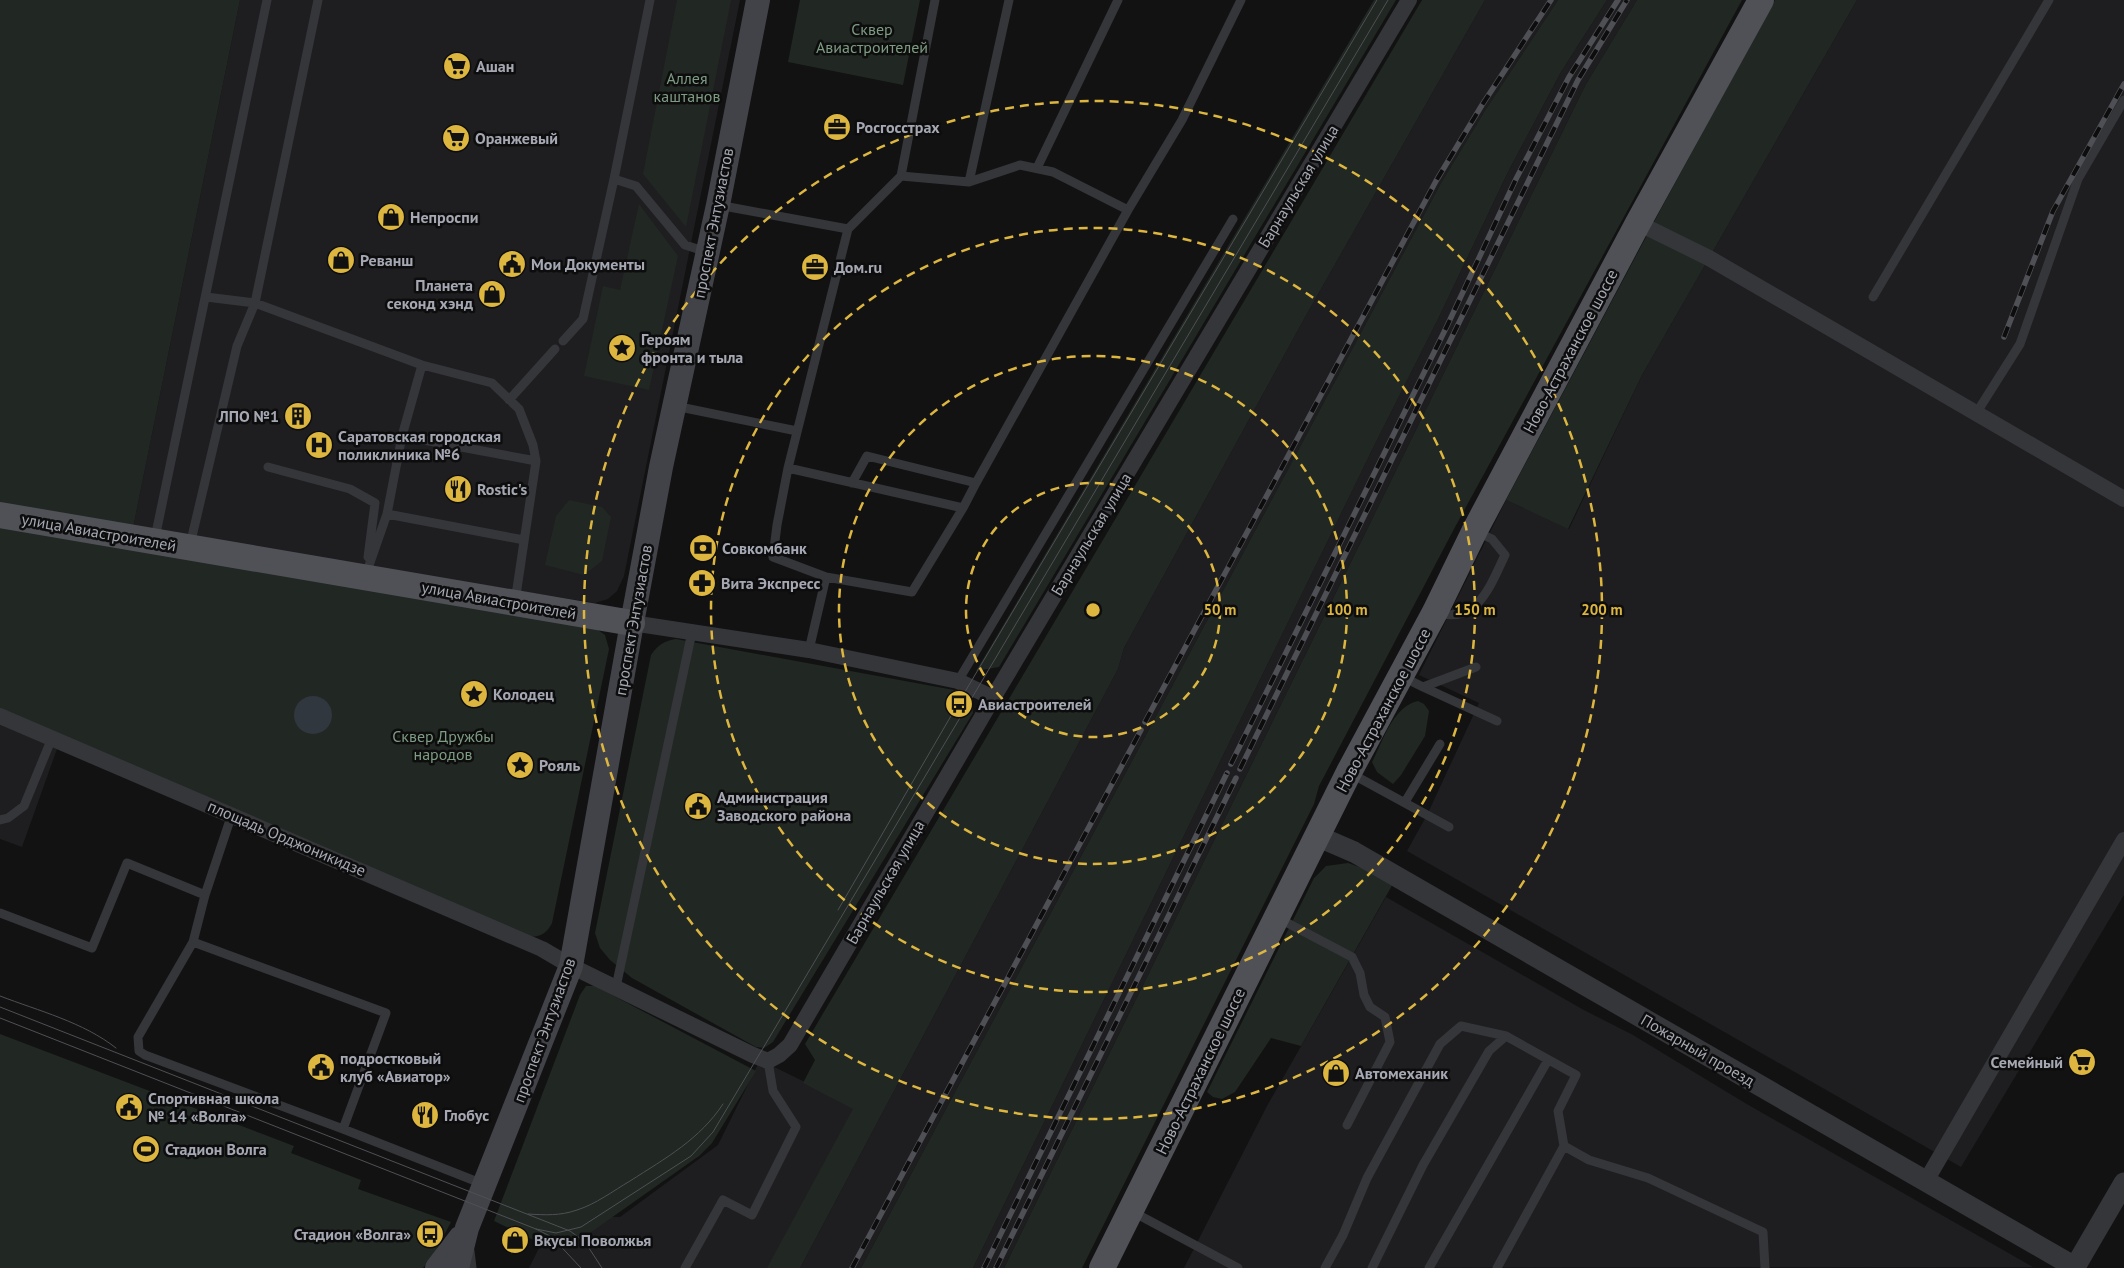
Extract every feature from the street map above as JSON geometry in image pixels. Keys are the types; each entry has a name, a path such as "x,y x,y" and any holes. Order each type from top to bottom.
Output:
{"main road":[{"name":"проспект Энтузиастов","path":"457,1268 467,1228 571,966 661,467 718,205 758,0"},
{"name":"Ново-Астраханское шоссе","path":"1102,1268 1349,772 1412,682 1436,612 1475,530 1638,223 1761,0"},
{"name":"улица Авиастроителей","path":"0,515 632,623"},
{"name":"проспект Энтузиастов","path":"438,1268 467,1228"}],"street":[{"name":"Барнаульская улица","path":"768,1061 779,1055 790,1045 993,698 1409,0"},
{"path":"1638,223 1709,258 2124,499"},
{"name":"улица Авиастроителей","path":"632,623 808,650 958,682 993,698"},
{"name":"площадь Орджоникидзе","path":"0,716 232,814 542,949 571,966 768,1061"},
{"name":"Пожарный проезд","path":"1317,836 1354,852 2076,1268"},
{"path":"1926,1182 2124,840"},
{"path":"2076,1268 2124,1183"}],"lane":[{"path":"154,541 267,0"},
{"path":"189,547 237,346 255,302 318,0"},
{"path":"563,341 583,319 614,179 650,0"},
{"path":"935,0 900,176 848,229 788,468 773,557 826,577 912,592 963,508 1128,210 1182,120 1241,0"},
{"path":"969,182 1009,0"},
{"path":"1038,168 1118,0"},
{"path":"1873,297 2049,0"},
{"path":"1977,412 2020,344 2078,179 2124,100"},
{"path":"900,176 969,182 1020,165 1053,172 1128,210"},
{"path":"614,179 636,186 685,245 707,252"},
{"path":"718,205 848,229"},
{"path":"958,682 1233,219"},
{"path":"206,297 255,302 422,365 492,383 519,410 533,445 536,461 514,602"},
{"path":"509,400 555,349"},
{"path":"365,577 387,514 402,436 422,365"},
{"path":"675,406 797,432"},
{"path":"402,436 536,461"},
{"path":"852,483 866,456 976,483"},
{"path":"268,467 350,489 375,503 365,577"},
{"path":"788,468 963,508"},
{"path":"387,514 524,540"},
{"path":"1436,612 1452,617 1476,607 1482,600 1502,562 1505,555 1492,539 1475,530"},
{"path":"808,650 826,577"},
{"path":"616,987 692,632"},
{"path":"1412,682 1476,667"},
{"path":"1412,682 1497,721"},
{"path":"0,820 8,818 24,806 52,738"},
{"path":"1405,802 1440,744"},
{"path":"1349,772 1449,826"},
{"path":"232,814 205,895 193,942 138,1037 139,1051 145,1055 343,1129 485,1185"},
{"path":"0,913 92,948 127,863 205,895"},
{"path":"1276,917 1352,957 1360,973 1364,995 1370,1007 1385,1017 1390,1042 1347,1125"},
{"path":"193,942 386,1013 343,1129"},
{"path":"1325,1268 1343,1235 1367,1178 1440,1044 1461,1026 1506,1036 1576,1075 1558,1111 1564,1146 1497,1268"},
{"path":"1372,1268 1423,1165 1489,1051 1506,1036"},
{"path":"1429,1268 1548,1060"},
{"path":"685,1268 723,1200 752,1216 796,1127 773,1091 768,1061"},
{"path":"1564,1146 1590,1160 1648,1178 1763,1232 1765,1268"},
{"path":"1130,1211 1238,1268"},
{"path":"467,1228 472,1268"}],"shaded area":[{"path":"240,0 740,0 624,576 617,591 608,599 595,603 133,528"},
{"path":"1485,0 1558,0 1486,109 1441,183 861,1268 800,1268 1118,669 1124,648 1304,319"},
{"path":"1607,0 1637,0 1586,84 1004,1268 973,1268 1374,446 1439,317 1508,172 1561,72"},
{"path":"1857,0 2124,0 2124,895 1961,1167 1407,851 1427,815 1479,703 1419,675 1506,500 1569,529 1642,375"},
{"path":"313,696 327,701 332,715 327,729 313,734 299,729 294,715 299,701"},
{"path":"0,724 57,749 22,847 0,839"},
{"path":"1386,897 1582,1009 1633,1035 1745,1103 2033,1267 1184,1268 1267,1106"},
{"path":"760,1060 856,1107 777,1268 529,1268 555,1216 620,1217 718,1145"}],"green space":[{"path":"0,0 240,0 133,528 0,503"},
{"name":"Аллея каштанов","path":"677,0 731,0 686,227 643,174"},
{"name":"Сквер Авиастроителей","path":"800,0 920,0 903,85 788,62"},
{"path":"1374,0 1396,0 999,667 976,671"},
{"path":"1422,0 1485,0 1304,319 1124,648 1118,669 800,1268 767,1268 853,1109 803,1083 815,1060 805,1044"},
{"path":"1558,0 1607,0 1561,72 1508,172 1439,317 1374,446 973,1268 861,1268 1441,183 1486,109"},
{"path":"1637,0 1742,0 1454,529 1319,786 1314,804 1082,1268 1004,1268 1586,84"},
{"path":"1775,0 1857,0 1642,375 1568,529 1506,500"},
{"path":"639,204 678,256 649,390 584,376 603,286 620,290"},
{"path":"569,500 602,507 611,517 602,561 584,575 545,565 556,516"},
{"name":"Сквер Дружбы народов","path":"0,524 594,627 605,635 609,649 550,927 542,935 526,937 0,709"},
{"path":"676,639 954,690 965,695 972,702 973,713 773,1042 764,1048 756,1047 632,978 610,960 600,948 595,933 651,655 662,644"},
{"path":"1418,701 1424,704 1429,711 1425,736 1401,775 1393,784 1377,772 1372,762 1395,717 1409,704"},
{"path":"1348,863 1394,882 1301,1046 1271,1038 1235,1092 1222,1099 1213,1097 1207,1092 1314,878 1326,866"},
{"path":"586,986 595,986 756,1071 712,1143 699,1156 587,1235 569,1244 548,1247 494,1221 580,995"},
{"name":"Стадион Волга","path":"0,1034 294,1146 291,1153 361,1180 358,1189 451,1222 433,1256 423,1268 0,1268"}],"tram line":[{"path":"838,910 969,685 1377,0"},
{"path":"536,1229 556,1233 581,1227 691,1156 713,1132 1388,0"},
{"path":"0,996 75,1024 116,1048"},
{"path":"0,1007 570,1231 585,1242 602,1268"},
{"path":"0,1018 536,1229 552,1237 581,1268"},
{"path":"528,1214 546,1215 571,1212 598,1201 693,1138 704,1128 723,1104"}],"railway":[{"path":"1145,722 1436,181 1482,105 1551,0"},
{"path":"1231,764 1447,326 1516,179 1569,77 1618,0"},
{"path":"1240,769 1578,80 1627,0"},
{"path":"2004,337 2053,211 2124,84"},
{"path":"852,1268 1141,730"},
{"path":"984,1268 1227,773"},
{"path":"996,1268 1236,778"}],"place":[{"name":"Ашан","path":"457,66"},
{"name":"Росгосстрах","path":"837,127"},
{"name":"Оранжевый","path":"456,138"},
{"name":"Непроспи","path":"391,217"},
{"name":"Реванш","path":"341,260"},
{"name":"Мои Документы","path":"512,264"},
{"name":"Дом.ru","path":"815,267"},
{"name":"Планета секонд хэнд","path":"492,294"},
{"name":"Героям фронта и тыла","path":"622,348"},
{"name":"ЛПО №1","path":"298,416"},
{"name":"Саратовская городская поликлиника №6","path":"319,445"},
{"name":"Rostic's","path":"458,489"},
{"name":"Совкомбанк","path":"703,548"},
{"name":"Вита Экспресс","path":"702,583"},
{"name":"Колодец","path":"474,694"},
{"name":"Авиастроителей","path":"959,704"},
{"name":"Рояль","path":"520,765"},
{"name":"Администрация Заводского района","path":"698,806"},
{"name":"Семейный","path":"2082,1062"},
{"name":"подростковый клуб «Авиатор»","path":"321,1067"},
{"name":"Автомеханик","path":"1336,1073"},
{"name":"Спортивная школа № 14 «Волга»","path":"129,1107"},
{"name":"Глобус","path":"425,1115"},
{"name":"Стадион Волга","path":"146,1149"},
{"name":"Стадион «Волга»","path":"430,1234"},
{"name":"Вкусы Поволжья","path":"515,1240"}]}
